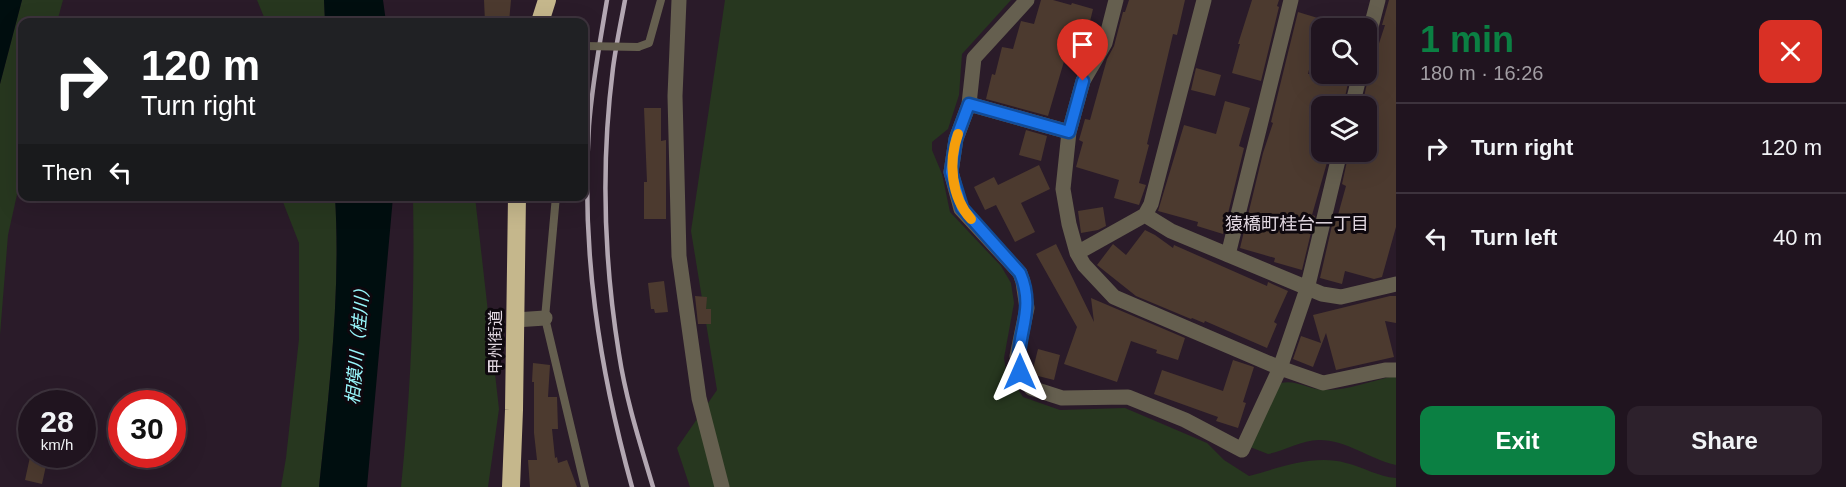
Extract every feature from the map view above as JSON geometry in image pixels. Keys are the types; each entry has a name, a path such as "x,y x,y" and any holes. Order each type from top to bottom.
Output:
{"highway":[{"path":"541,18 547,0"},
{"name":"甲州街道","path":"511,487 517,201"}],"street":[{"path":"679,0 675,96 679,256 699,398 722,487"},
{"path":"1027,0 974,58 969,104 956,139 951,172 962,208 1020,273 1028,308 1017,356 1020,372 1031,388 1062,398 1128,397 1185,420 1242,450 1280,368 1307,289 1339,162"},
{"path":"1116,0 1105,43 1083,81 1069,132 1064,189 1069,224 1077,253 1084,265 1114,297 1280,368 1323,383 1385,370 1396,370"},
{"path":"1077,253 1145,215 1151,204 1204,0"},
{"path":"1228,255 1291,0"},
{"path":"1373,18 1378,0"},
{"path":"969,104 1069,132"},
{"path":"1145,215 1171,231 1322,294 1341,297 1396,284"},
{"path":"515,320 545,318"}],"lane":[{"path":"588,46 638,47 649,43 661,0"},
{"path":"556,201 545,318 585,487"}],"green space":[{"path":"22,0 63,0 58,18 18,18 18,190 8,235 0,335 0,84"},
{"path":"257,0 324,0 325,18 264,18"},
{"path":"725,0 1011,0 962,54 959,95 948,129 932,142 932,150 942,174 950,212 1001,266 1011,283 1014,303 1004,358 1006,370 1023,397 1060,410 1125,408 1207,443 1224,460 1249,476 1297,463 1322,460 1353,465 1383,476 1396,478 1396,487 690,487 677,448 717,390 691,231"},
{"path":"283,201 335,201 335,305 319,487 281,487 299,339 299,243"},
{"path":"413,201 475,201 499,409 488,487 401,487 412,342"},
{"path":"1396,376 1396,465 1349,446 1329,441 1306,442 1268,454 1250,447 1281,383 1336,390"}],"water":[{"path":"0,0 22,0 0,84"},
{"path":"324,0 383,0 385,18 325,18"},
{"name":"相模川（桂川）","path":"335,201 393,201 367,487 319,487 335,305"}],"building":[{"path":"484,0 511,0 509,18 485,18"},
{"path":"1041,0 1053,0 1071,5 1072,3 1093,9 1087,34 1081,32 1073,61 1065,58 1048,116 986,99 1002,47 1013,49 1021,21 1034,24"},
{"path":"1129,0 1185,0 1177,35 1173,34 1147,144 1149,145 1139,183 1146,185 1139,205 1114,198 1119,180 1076,167 1083,142 1079,140 1085,119 1090,120 1107,59 1114,46 1123,12"},
{"path":"1252,0 1279,0 1261,81 1232,73 1240,44 1238,44"},
{"path":"1389,0 1396,0 1396,227 1382,277 1374,279 1345,271 1342,284 1320,278 1333,221 1336,222 1346,186 1342,184 1347,162 1377,162 1377,96 1364,96 1367,84 1377,84 1377,50 1385,25 1382,25"},
{"path":"1298,12 1318,18 1311,18 1311,61 1308,74 1311,74 1311,84 1348,84 1345,96 1311,96 1311,162 1327,162 1312,215 1315,216 1302,270 1274,262 1275,258 1240,248 1263,153 1273,123 1271,122"},
{"path":"1196,68 1221,75 1215,96 1191,90"},
{"path":"1225,101 1250,108 1239,146 1244,148 1223,234 1197,226 1198,222 1158,211 1184,125 1216,134"},
{"path":"644,108 661,108 661,141 666,140 666,219 644,219 644,182 647,182"},
{"path":"1026,130 1047,136 1041,161 1019,155"},
{"path":"1039,165 1050,189 1021,203 1035,232 1015,242 996,205 985,210 974,187 994,177 998,185"},
{"path":"1103,207 1106,226 1081,233 1078,211"},
{"path":"1145,230 1173,248 1174,245 1267,286 1268,282 1288,291 1274,322 1277,324 1267,348 1205,321 1204,323 1191,319 1136,296 1097,265 1113,244 1126,255"},
{"path":"1056,244 1094,322 1091,298 1185,338 1178,360 1131,341 1117,382 1064,364 1077,327 1036,254"},
{"path":"664,281 668,312 655,313 654,309 651,309 648,283"},
{"path":"695,296 707,297 706,309 711,309 711,324 698,324"},
{"path":"1396,296 1396,323 1385,321 1394,357 1336,370 1326,333 1313,367 1293,359 1301,336 1321,343 1313,315"},
{"path":"1038,349 1060,355 1054,380 1032,373"},
{"path":"1233,360 1254,367 1238,428 1216,421 1218,417 1154,394 1162,370 1223,391"},
{"path":"533,363 550,365 548,397 557,397 558,429 552,429 555,458 557,457 558,463 567,460 577,487 530,487 528,460 537,460 534,433"},
{"path":"28,468 45,468 42,484 25,480"}],"railway":[{"path":"588,149 590,110 607,0"},
{"path":"625,0 614,59 609,103 606,175 607,247 614,319 625,388 653,487"},
{"path":"588,201 590,263 595,308 610,398 632,487"}],"slow traffic":[{"path":"958,134 951,172 962,208 971,219"}],"district":[{"name":"猿橋町桂台一丁目","path":"1297,224"}],"route":[{"path":"1020,372 1017,356 1028,308 1023,282 1020,273 962,208 951,172 956,139 969,104 1069,132 1083,81"}]}
